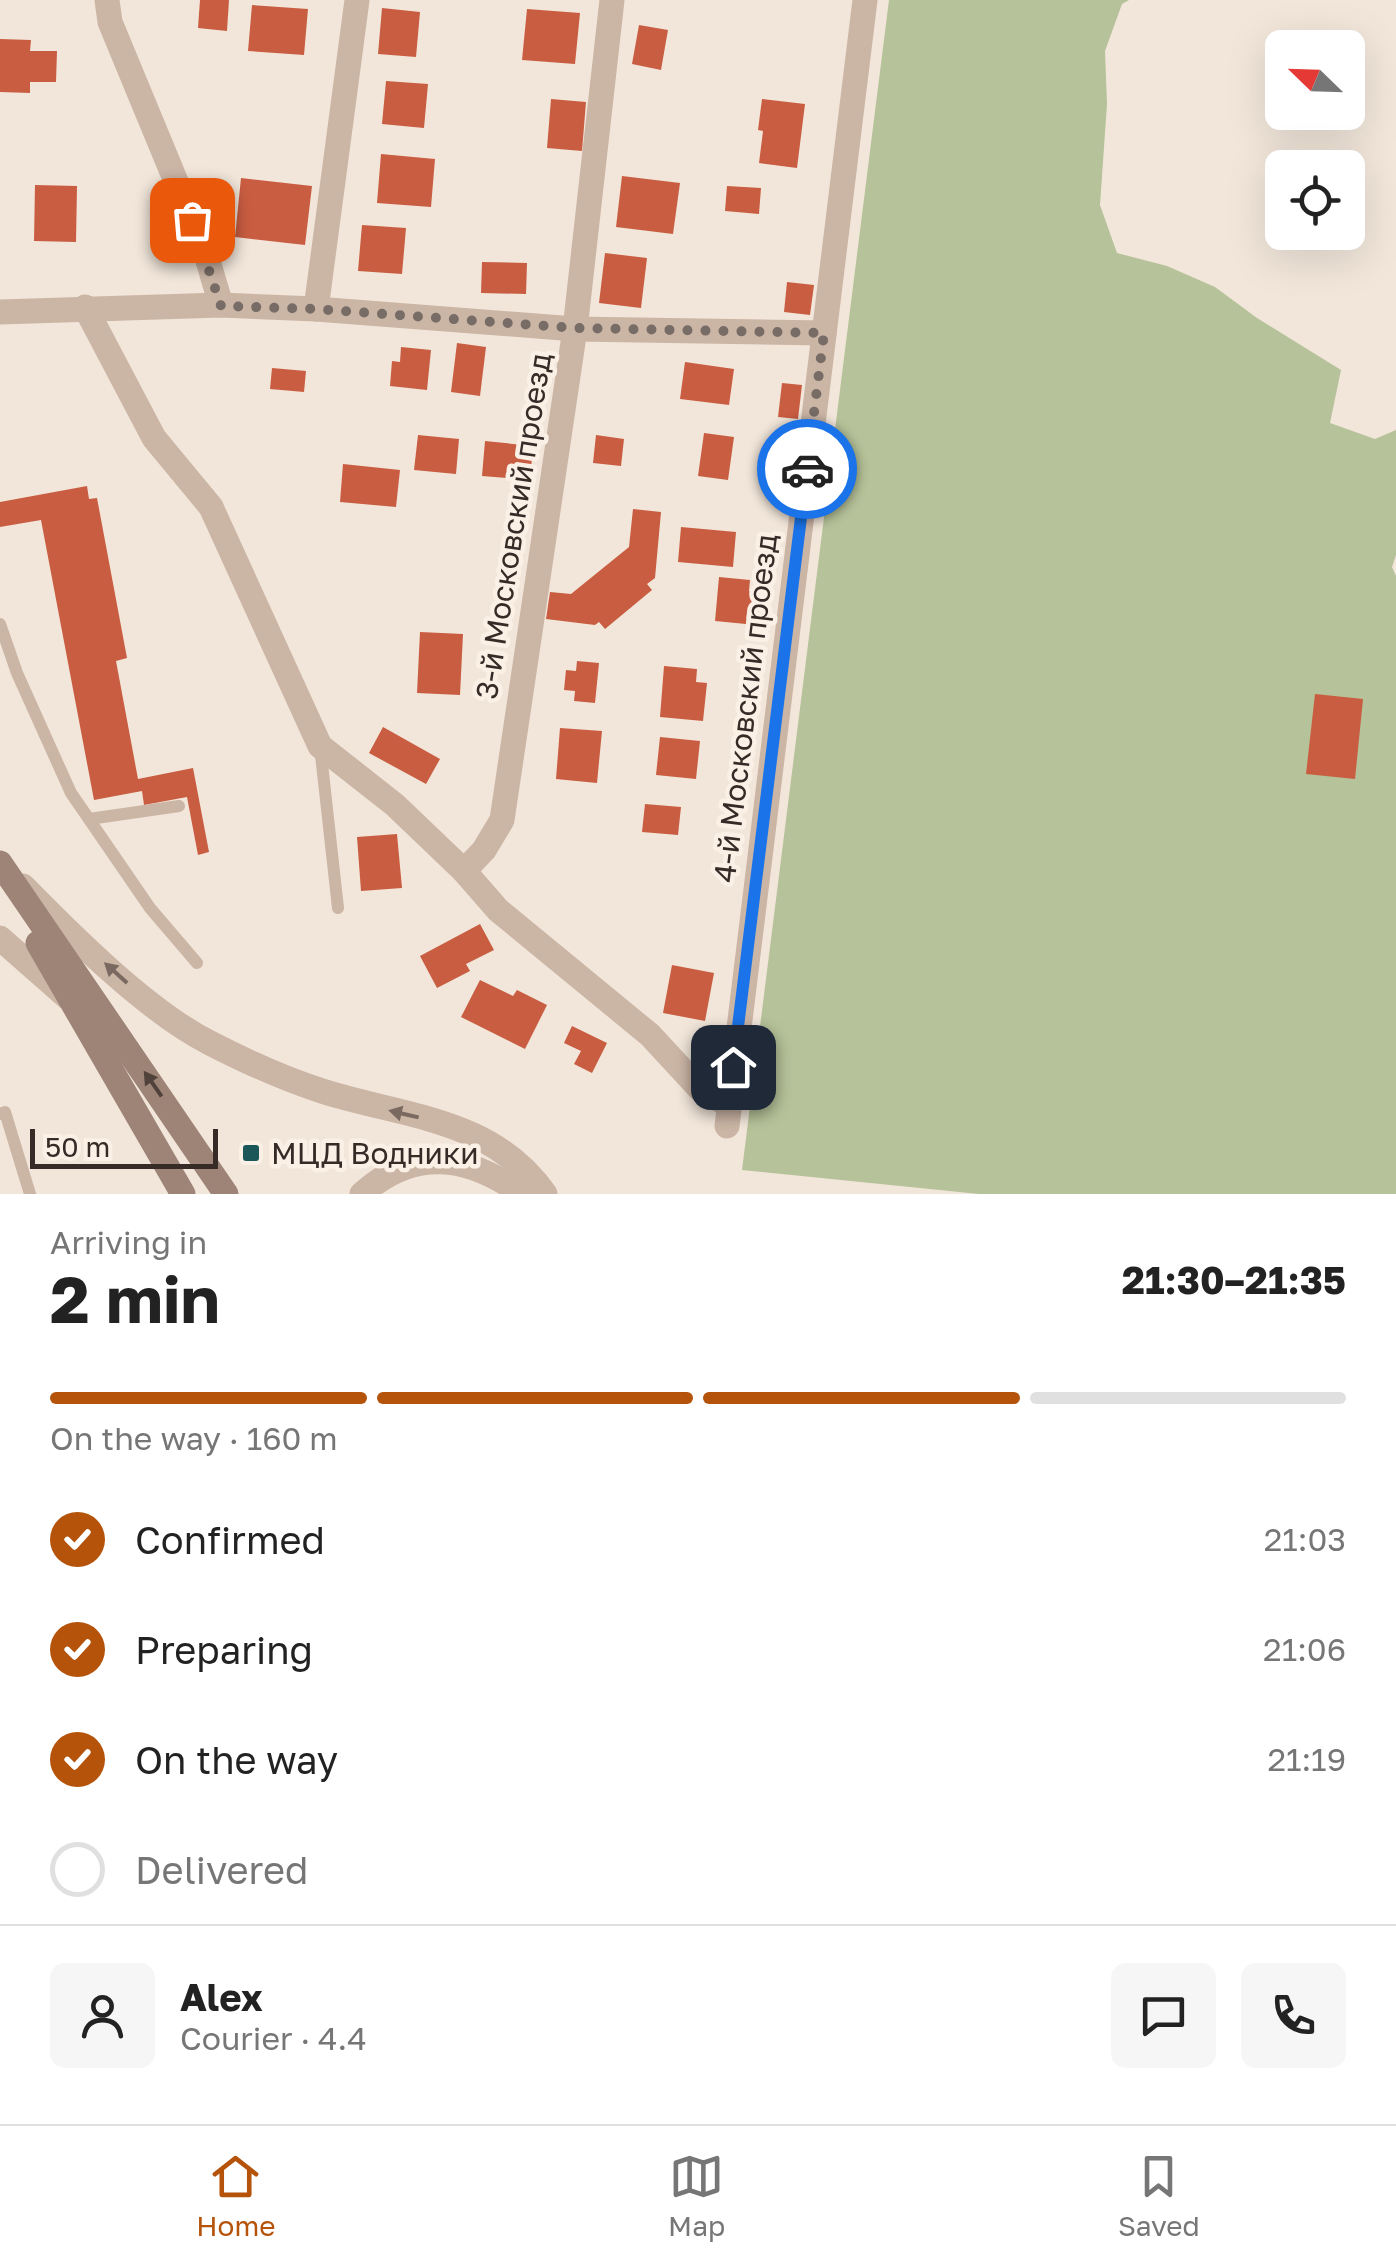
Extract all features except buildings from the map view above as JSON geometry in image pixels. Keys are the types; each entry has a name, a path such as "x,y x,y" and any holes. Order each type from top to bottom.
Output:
{"main road":[{"path":"0,863 226,1194"},
{"path":"0,878 183,1194"}],"street":[{"path":"107,0 110,22 206,254 221,306"},
{"path":"316,309 358,0"},
{"name":"3-й Московский проезд","path":"464,871 484,850 502,820 575,328 612,0"},
{"name":"4-й Московский проезд","path":"464,871 498,910 650,1036 728,1116 865,0"},
{"path":"0,312 221,306 575,328 824,333"},
{"path":"85,307 154,438 211,507 320,746 395,805 464,871"},
{"path":"0,863 144,998 206,1041 318,1090 474,1134 528,1170 545,1194"},
{"path":"0,938 70,1000"},
{"path":"362,1194 395,1170 439,1160 476,1168 522,1194"}],"lane":[{"path":"0,624 17,673 71,793 150,908 197,963"},
{"path":"320,746 338,908"},
{"path":"89,818 179,806"},
{"path":"0,1114 4,1112 30,1194"}],"green space":[{"path":"889,0 1129,0 1122,4 1105,51 1107,104 1100,205 1117,253 1167,266 1215,287 1341,370 1330,423 1375,439 1396,430 1396,555 1392,567 1396,576 1396,1194 979,1194 742,1170"}],"way so far":[{"path":"192,220 221,306 575,328 824,333 807,469"}],"place":[{"name":"МЦД Водники","path":"251,1153"}],"route":[{"path":"733,1067 807,469"}]}
